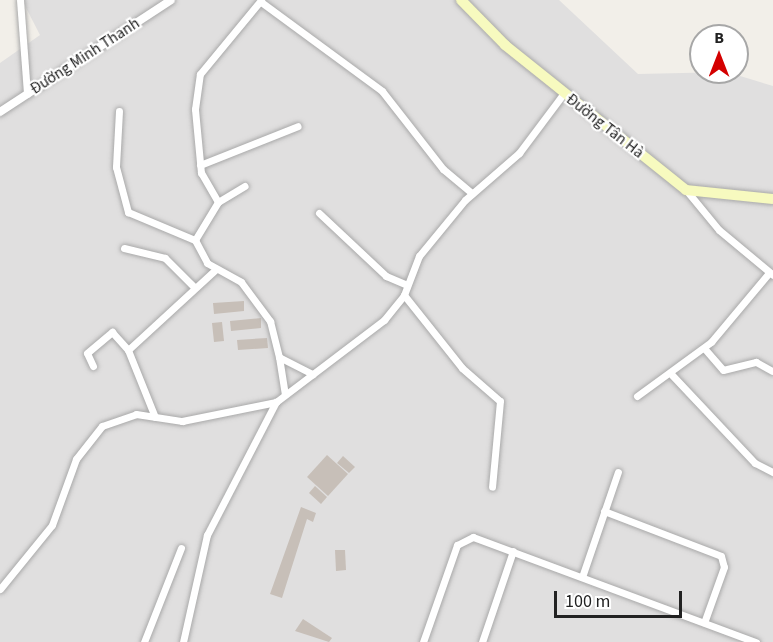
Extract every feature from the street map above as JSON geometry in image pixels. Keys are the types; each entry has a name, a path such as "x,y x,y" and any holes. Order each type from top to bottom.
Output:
{"main road":[{"name":"Đường Tân Hà","path":"461,0 564,93 686,190"},
{"path":"686,190 773,199"}],"street":[{"path":"20,0 27,94"},
{"name":"Đường Minh Thanh","path":"0,112 171,0"},
{"path":"218,202 200,165 195,109 202,68 261,1 376,86 443,169 472,193"},
{"path":"183,642 207,535 276,402 384,320 404,295 418,256 472,193 519,153 564,93"},
{"path":"119,111 116,167 128,213 195,240 214,270 241,282 270,321 285,395"},
{"path":"200,165 298,126"},
{"path":"195,240 218,202 245,186"},
{"path":"637,396 672,375 704,348 738,316 771,274 719,230 686,190"},
{"path":"319,213 386,276 407,285"},
{"path":"124,248 165,258 193,286"},
{"path":"128,350 193,286 214,270"},
{"path":"404,295 462,368 500,401 492,487"},
{"path":"93,366 87,353 107,333 128,350 155,417"},
{"path":"704,348 723,370 756,362 772,371"},
{"path":"279,357 313,374"},
{"path":"672,375 755,463 773,472"},
{"path":"0,589 52,525 76,459 94,434 111,421 136,414 182,421 276,402"},
{"path":"582,577 618,472"},
{"path":"604,511 721,556 724,567 704,623"},
{"path":"423,642 463,539 473,537 756,642"},
{"path":"144,642 181,548"},
{"path":"482,642 513,551"}],"shaded area":[{"path":"22,0 559,0 638,74 689,73 689,84 749,84 749,79 773,86 773,642 0,642 0,63 40,35"}],"building":[{"path":"244,301 244,311 214,314 213,303"},
{"path":"261,318 261,328 231,331 230,321"},
{"path":"222,322 224,341 214,342 212,323"},
{"path":"267,338 268,348 238,350 237,340"},
{"path":"327,455 348,474 328,496 307,477"},
{"path":"343,456 355,467 349,473 337,463"},
{"path":"315,486 327,497 321,504 309,493"},
{"path":"301,507 316,513 313,522 307,519 282,598 270,594"},
{"path":"335,550 345,550 346,570 336,571"},
{"path":"303,619 332,638 329,642 295,631"}]}
